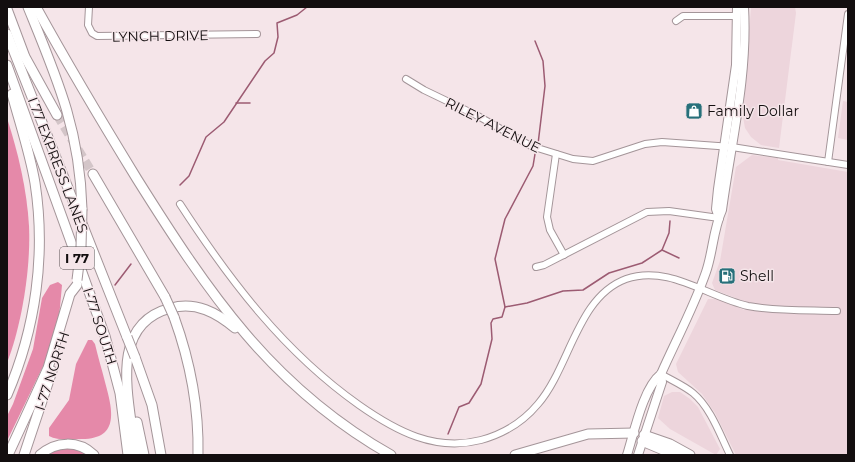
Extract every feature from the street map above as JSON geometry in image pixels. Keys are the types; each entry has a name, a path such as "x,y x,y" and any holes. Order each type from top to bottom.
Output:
{"highway":[{"name":"I-77 NORTH","path":"24,455 58,355 77,283 81,247 82,209 80,171 74,135 60,84 28,7"},
{"path":"36,7 76,80 176,240 202,279 249,339 282,374 318,405 356,433 391,455"},
{"name":"I 77 EXPRESS LANES","path":"7,9 25,57 57,115"},
{"name":"I 77 EXPRESS LANES","path":"7,34 135,357 152,405 160,455"},
{"name":"I-77 SOUTH","path":"7,65 107,342 120,393 128,455"},
{"path":"7,78 33,176 38,208 39,247 37,284 30,324 22,356 7,395"},
{"name":"I 77 EXPRESS LANES","path":"93,174 165,297 174,317 186,353 193,388 197,421 198,455"},
{"path":"8,455 44,379 58,339 70,294 77,283"},
{"path":"135,455 127,380 127,359 134,336 150,318 168,308 189,306 208,310 226,321 249,339"},
{"path":"127,380 144,455"},
{"path":"514,455 579,435 602,432 634,433"},
{"path":"643,438 675,455"},
{"path":"643,438 670,444 690,455"},
{"path":"40,455 51,447 67,444 80,446 94,455"}],"main road":[{"path":"627,455 654,379 661,374 700,289 713,251 719,218 722,210 736,65 737,7"},
{"path":"728,146 744,62 744,7"},
{"path":"638,455 662,382 661,374"},
{"path":"634,433 643,438"}],"street":[{"name":"LYNCH DRIVE","path":"89,7 88,25 92,33 96,36 256,34"},
{"path":"828,162 848,14"},
{"path":"676,21 683,16 737,16"},
{"name":"RILEY AVENUE","path":"406,80 447,102 478,116 531,146 583,161 593,161 645,144 655,143 728,146 848,165"},
{"path":"556,154 547,217 550,230 564,255"},
{"path":"180,204 241,292 270,326 301,358 338,389 377,417 405,433 434,442 459,443 480,440 502,432 525,417 538,405 554,382 590,308 599,297 614,285 632,277 650,275 670,278 747,306 837,311"},
{"path":"536,267 544,265 647,212 669,211 719,218"},
{"path":"661,374 685,387 698,398 713,421 730,455"}],"shaded area":[{"path":"751,7 795,7 796,13 779,148 761,145 751,137 745,128 743,117"},
{"path":"843,101 848,102 848,140 838,138"},
{"path":"7,118 15,144 24,185 29,226 29,259 21,313 7,363"},
{"path":"752,155 778,158 778,160 848,172 848,455 736,455 715,413 702,394 678,372 676,364 708,299 719,299 744,310 749,303 715,290 712,283 720,261 736,167"},
{"path":"58,282 62,285 59,318 47,358 7,441 7,416 13,404 33,349 42,298 50,285"},
{"path":"88,340 92,340 95,344 108,392 111,420 108,428 103,434 94,438 53,438 49,436 49,428 69,400 76,364"},
{"path":"672,392 680,392 698,407 720,449 716,455 670,429 658,418 664,396"},
{"path":"60,449 76,449 88,455 46,455"}],"waterway":[{"path":"180,185 189,176 206,137 224,122 265,61 274,53 278,37 277,23 297,15 307,7"},
{"path":"535,41 543,61 545,86 538,144"},
{"path":"236,103 250,103"},
{"path":"448,434 459,407 469,403 481,384 492,339 491,323 493,319 502,317 505,307 495,259 505,219 533,166 535,154"},
{"path":"505,307 527,303 563,291 583,290 609,273 642,263 662,250 669,233 670,221"},
{"path":"662,250 679,258"},
{"path":"115,285 131,264"}],"tunnel":[{"path":"57,115 93,174"}],"place":[{"name":"Family Dollar","path":"694,111"},
{"name":"Shell","path":"727,276"}]}
